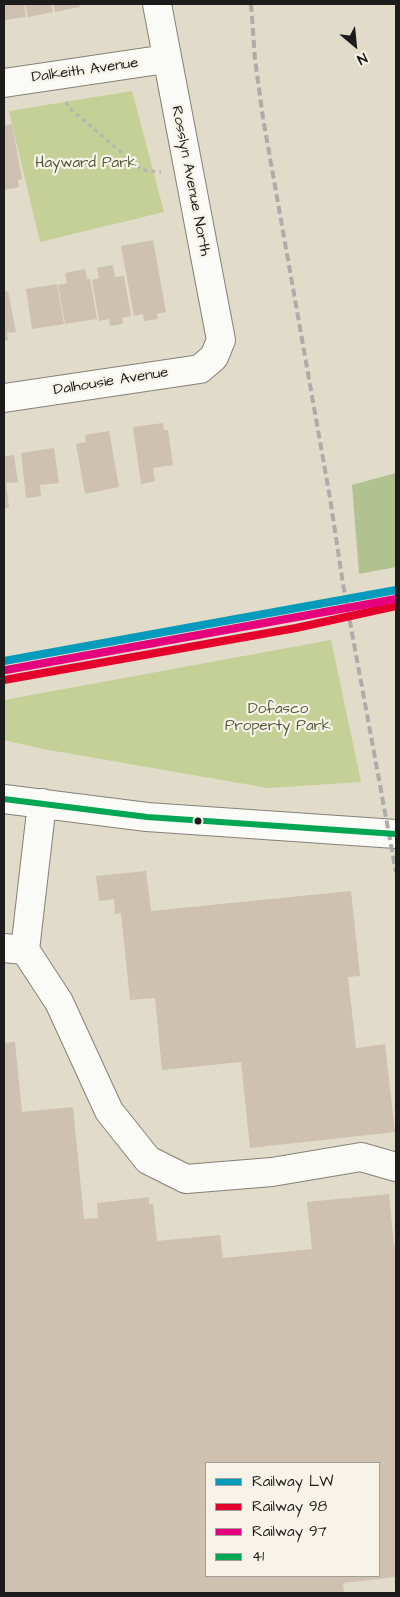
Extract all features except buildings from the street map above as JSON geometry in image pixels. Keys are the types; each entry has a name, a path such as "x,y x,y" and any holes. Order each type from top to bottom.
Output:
{"street":[{"name":"Rosslyn Avenue North","path":"157,4 221,340 214,357"},
{"name":"Dalkeith Avenue","path":"4,83 166,59"},
{"name":"Dalhousie Avenue","path":"4,398 200,369 214,357"},
{"path":"4,799 147,817 396,834"},
{"path":"42,804 14,949 59,1002 110,1111 148,1160 186,1179 272,1172 361,1157 396,1167"}],"path":[{"path":"56,76 68,107 142,170 189,174"}],"green space":[{"name":"Hayward Park","path":"132,91 164,212 40,242 9,111"},
{"path":"396,473 396,567 359,574 352,485"},
{"name":"Dofasco Property Park","path":"331,640 361,782 268,788 43,749 4,740 4,700"}],"railway":[{"path":"251,4 255,59 263,118 330,498 343,584 396,872"}],"rail line":[{"name":"LW","path":"4,661 396,590"},
{"name":"97","path":"6,670 396,599"},
{"name":"98","path":"4,680 296,628 396,606"}],"transit line":[{"name":"41","path":"4,799 147,817 396,834"}]}
